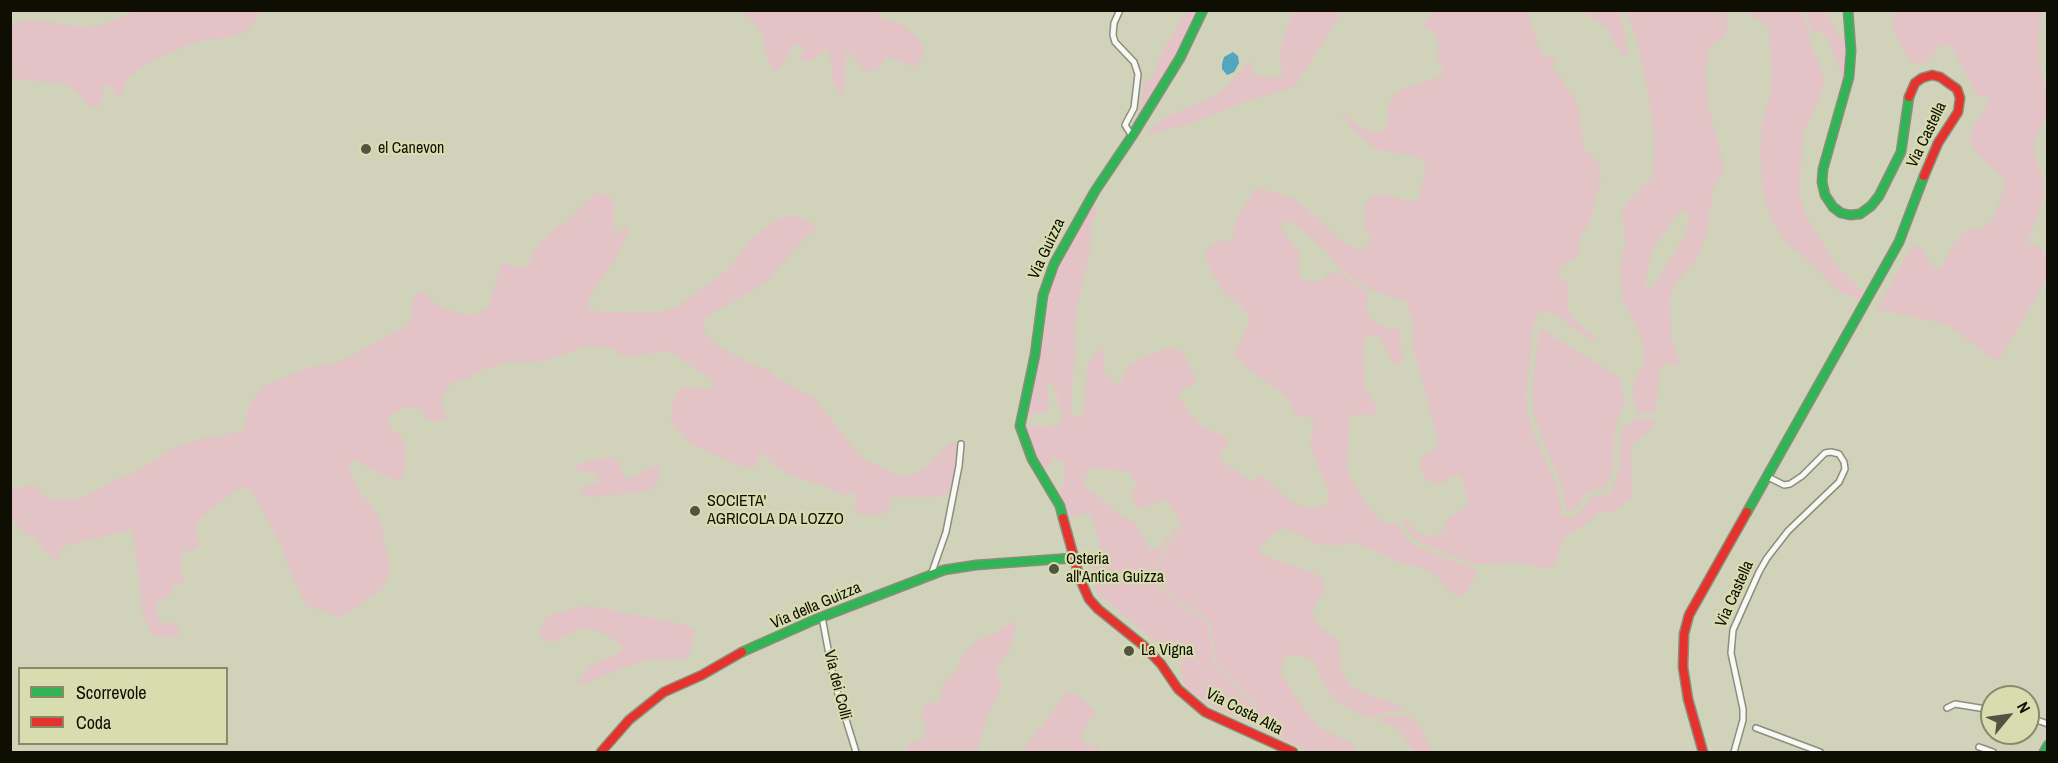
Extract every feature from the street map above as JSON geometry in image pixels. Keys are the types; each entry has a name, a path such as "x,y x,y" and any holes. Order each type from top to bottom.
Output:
{"main road":[{"name":"Via Guizza","path":"1073,558 1060,506 1032,459 1020,426 1035,355 1042,295 1047,279 1071,231 1179,58 1203,10"},
{"name":"Via Castella","path":"1703,753 1684,681 1682,657 1684,633 1693,607 1899,242 1912,204 1938,143 1958,112 1960,98 1957,89 1940,77 1932,75 1915,83 1910,91 1901,152 1879,196 1860,214 1841,213 1833,207 1825,195 1822,182 1823,169 1849,77 1851,51 1848,10"},
{"name":"Via della Guizza","path":"601,753 629,720 664,692 702,675 739,653 822,617 931,575 976,564 1073,558"},
{"name":"Via Costa Alta","path":"1073,558 1085,591 1098,609 1153,655 1178,689 1191,702 1205,712 1293,753"},
{"path":"2044,753 2048,745"}],"street":[{"path":"1120,10 1114,23 1113,35 1115,42 1134,62 1138,74 1134,108 1125,125 1132,136"},
{"path":"931,575 946,532 961,444"},
{"name":"Via Castella","path":"1734,753 1743,720 1743,709 1731,653 1733,630 1754,581 1767,558 1788,531 1839,482 1845,469 1844,462 1839,454 1825,453 1802,476 1790,484 1779,483 1768,477"},
{"name":"Via dei Colli","path":"822,617 834,681 856,753"},
{"path":"1947,708 1955,704 1980,708"},
{"path":"1756,728 1820,753"},
{"path":"1979,747 1994,753"}],"shaded area":[{"path":"1294,10 1343,11 1294,87 1245,102 1184,126 1170,128 1145,137 1153,127 1168,116 1216,95 1250,61 1253,71 1259,76 1274,78 1280,76 1282,73 1280,49"},
{"path":"135,11 261,11 243,35 242,32 230,37 200,41 155,59 127,79 121,96 118,96 109,85 105,85 102,104 98,106 88,106 76,91 64,84 11,78 11,25 30,19 79,27 102,25"},
{"path":"742,11 879,11 882,18 903,25 920,40 922,58 915,68 888,57 875,71 867,72 847,51 843,95 840,95 832,79 828,51 825,50 813,60 804,61 800,58 804,50 803,46 797,44 790,51 780,69 774,71 767,58 763,36 757,26"},
{"path":"1186,11 1198,11 1175,60 1134,124 1132,123 1138,115 1145,80 1153,76 1162,52"},
{"path":"1432,11 1530,11 1529,18 1538,48 1545,57 1551,56 1555,59 1553,70 1561,77 1568,91 1575,98 1584,149 1598,162 1600,167 1601,179 1590,221 1579,240 1581,246 1576,258 1559,268 1560,278 1569,284 1568,311 1579,325 1598,339 1597,342 1579,333 1554,313 1538,314 1533,326 1526,395 1528,415 1534,435 1556,484 1562,516 1573,518 1594,496 1611,494 1619,471 1622,429 1638,418 1657,419 1648,432 1633,444 1631,450 1632,497 1617,509 1610,512 1599,512 1583,527 1568,534 1561,543 1556,564 1544,569 1524,563 1474,564 1425,545 1409,534 1401,519 1404,519 1419,534 1438,535 1445,530 1446,519 1464,509 1468,502 1463,479 1458,473 1444,482 1433,483 1427,480 1421,470 1421,459 1436,449 1438,441 1414,350 1411,314 1407,302 1374,291 1358,282 1337,266 1329,254 1293,222 1283,222 1281,226 1283,231 1300,253 1298,269 1300,277 1305,281 1323,281 1335,270 1368,292 1366,312 1373,322 1391,329 1397,327 1400,331 1402,361 1397,366 1377,336 1370,336 1363,342 1364,383 1377,408 1376,413 1371,415 1356,414 1349,419 1347,468 1352,481 1371,511 1382,522 1391,525 1397,523 1405,537 1423,549 1476,569 1476,575 1468,591 1457,596 1446,588 1439,578 1423,568 1401,563 1361,545 1348,542 1337,546 1318,544 1285,528 1275,532 1266,541 1260,548 1262,555 1314,573 1325,581 1325,592 1317,600 1312,614 1318,625 1338,642 1341,670 1349,684 1357,690 1406,710 1387,712 1372,718 1359,714 1335,700 1320,678 1316,661 1297,654 1288,656 1282,660 1281,674 1308,715 1322,729 1351,743 1359,752 1310,752 1263,730 1258,713 1249,697 1217,663 1209,618 1192,610 1156,582 1157,564 1182,528 1179,518 1167,500 1139,508 1132,495 1133,490 1138,486 1129,472 1089,468 1084,482 1085,486 1123,518 1133,520 1150,549 1158,549 1162,546 1179,523 1176,533 1156,561 1154,583 1190,612 1207,620 1215,664 1247,698 1254,709 1260,729 1205,702 1187,689 1183,685 1181,657 1163,647 1097,593 1092,580 1092,568 1100,546 1093,520 1085,513 1070,516 1059,491 1064,485 1065,466 1061,461 1052,458 1050,466 1043,467 1032,449 1026,428 1053,426 1061,422 1064,413 1058,407 1058,395 1054,391 1052,382 1048,382 1047,385 1049,408 1046,412 1030,415 1027,408 1042,345 1056,268 1093,201 1097,210 1091,229 1089,258 1074,328 1076,354 1073,368 1071,415 1078,418 1084,412 1088,363 1102,346 1104,371 1107,378 1117,385 1129,366 1136,361 1164,349 1178,348 1186,358 1196,380 1193,385 1183,388 1179,397 1197,422 1227,437 1227,445 1220,454 1222,461 1252,482 1256,481 1258,475 1262,476 1293,503 1311,509 1327,504 1330,500 1329,492 1310,446 1314,421 1309,417 1296,416 1288,399 1282,393 1233,355 1250,318 1245,310 1222,291 1208,264 1206,252 1217,241 1227,242 1233,239 1236,219 1255,189 1267,190 1295,199 1346,244 1358,249 1370,243 1371,239 1363,223 1366,203 1371,196 1381,194 1409,201 1419,199 1426,166 1421,158 1375,149 1350,126 1339,109 1361,128 1379,133 1388,122 1388,106 1395,94 1406,87 1435,79 1442,74 1443,69 1437,57 1439,48 1437,38 1432,31 1422,25"},
{"path":"1582,11 1620,11 1629,59 1617,47 1607,28"},
{"path":"1626,11 1726,11 1728,31 1724,37 1710,45 1705,74 1709,110 1724,172 1713,188 1708,229 1697,259 1675,284 1670,297 1671,336 1680,363 1675,365 1667,362 1660,368 1655,412 1651,414 1638,413 1633,394 1632,387 1644,361 1644,349 1639,332 1623,300 1619,270 1626,241 1622,210 1651,179 1655,145 1649,97 1637,40","holes":["1686,209 1690,218 1685,236 1655,284 1647,288 1645,284 1652,250 1678,213"]},
{"path":"1743,11 1804,11 1810,42 1822,71 1824,84 1805,129 1799,191 1806,216 1836,265 1866,295 1864,299 1844,294 1834,288 1819,270 1786,242 1771,220 1762,186 1760,151 1762,125 1772,85 1769,34 1766,24"},
{"path":"1807,11 1826,11 1838,35 1848,42 1848,64 1843,89 1840,69 1826,36 1818,30 1811,34"},
{"path":"1894,11 2043,11 2039,27 2039,52 2040,67 2047,93 2047,114 2034,142 2033,150 2044,183 2044,197 2028,242 2047,252 2047,279 1999,360 1992,358 1946,324 1887,311 1875,312 1913,245 1923,249 1932,267 1941,268 1955,242 1967,230 1982,228 1994,218 2005,185 2003,178 1978,154 1969,141 1973,127 1986,108 1990,96 1978,96 1951,46 1947,44 1938,47 1930,59 1924,63 1909,61 1893,29"},
{"path":"597,192 608,196 614,202 616,233 628,226 629,229 615,260 589,298 588,306 593,311 646,313 665,311 680,305 730,268 754,236 773,222 786,216 795,216 812,223 816,230 807,236 765,283 704,320 707,337 718,346 752,365 768,370 775,377 813,397 859,455 898,475 908,476 925,468 951,442 958,445 959,454 953,489 937,497 892,497 889,500 889,510 884,514 856,513 855,493 843,495 823,485 791,476 779,469 761,452 755,467 743,467 691,444 671,423 676,394 682,387 710,389 714,381 670,351 624,357 609,347 586,346 548,360 524,363 512,361 482,370 462,381 453,381 441,399 446,415 444,420 433,422 425,417 421,410 412,407 406,407 389,416 388,422 391,429 400,435 406,446 405,469 401,478 393,480 353,459 350,463 350,471 357,489 381,521 391,567 383,588 342,617 331,615 324,610 308,608 290,572 280,543 251,490 240,487 200,518 196,531 200,545 192,552 183,550 181,553 180,570 184,584 175,584 170,595 159,601 156,607 159,619 163,623 175,623 180,628 178,636 152,636 143,617 133,530 66,545 60,550 56,561 42,548 36,538 24,533 16,523 11,522 10,490 31,485 47,497 83,498 114,480 134,473 174,448 196,440 243,431 249,406 262,387 306,368 344,360 407,325 411,320 413,298 420,291 445,309 470,315 479,313 488,307 502,262 525,269 539,244 559,224 561,227"},
{"path":"1539,328 1619,377 1625,405 1618,417 1614,436 1613,470 1607,487 1592,490 1586,494 1572,512 1567,511 1561,483 1534,413 1532,395"},
{"path":"608,457 617,459 625,478 628,479 649,467 661,465 657,485 651,490 633,493 592,497 581,495 582,488 598,482 599,477 594,473 579,471 575,465"},
{"path":"583,606 687,625 695,631 689,657 679,660 651,659 581,685 577,683 587,672 587,668 618,653 622,645 603,633 585,628 553,642 547,642 538,634 547,616"},
{"path":"1015,620 1016,629 1008,654 998,664 997,674 1001,684 999,694 986,719 977,752 906,752 908,743 923,739 925,734 926,728 921,716 923,706 940,700 942,685 958,668 964,653 978,640 992,635"},
{"path":"1066,691 1078,695 1095,711 1096,714 1088,722 1081,736 1085,744 1098,746 1101,752 1025,752 1023,749 1053,712"},
{"path":"1386,716 1410,716 1420,727 1433,752 1413,752 1402,732 1378,720"}],"water":[{"path":"1233,52 1238,56 1239,63 1234,72 1227,75 1222,69 1222,64 1224,57"}],"traffic: fast":[{"path":"1063,518 1060,506 1032,459 1020,426 1035,355 1043,295 1054,264 1095,191 1180,58 1203,10"},
{"path":"1848,10 1851,51 1849,77 1823,169 1822,182 1825,195 1833,207 1841,213 1860,214 1879,196 1901,152 1909,97"},
{"path":"1747,512 1899,242 1924,176"},
{"path":"742,652 814,620 944,570 976,565 1073,558"},
{"path":"2044,752 2048,745"}],"traffic: jam":[{"path":"1909,97 1915,83 1932,75 1940,77 1957,89 1960,98 1958,112 1938,143 1924,176"},
{"path":"1703,752 1688,699 1683,667 1684,634 1689,615 1747,512"},
{"path":"1063,518 1080,579 1089,599 1098,609 1144,646 1161,664 1178,689 1205,712 1293,752"},
{"path":"601,752 629,720 664,692 702,675 742,652"}],"place":[{"name":"el Canevon","path":"366,149"},
{"name":"SOCIETA' AGRICOLA DA LOZZO","path":"695,511"},
{"name":"Osteria all'Antica Guizza","path":"1054,569"},
{"name":"La Vigna","path":"1129,651"}]}
